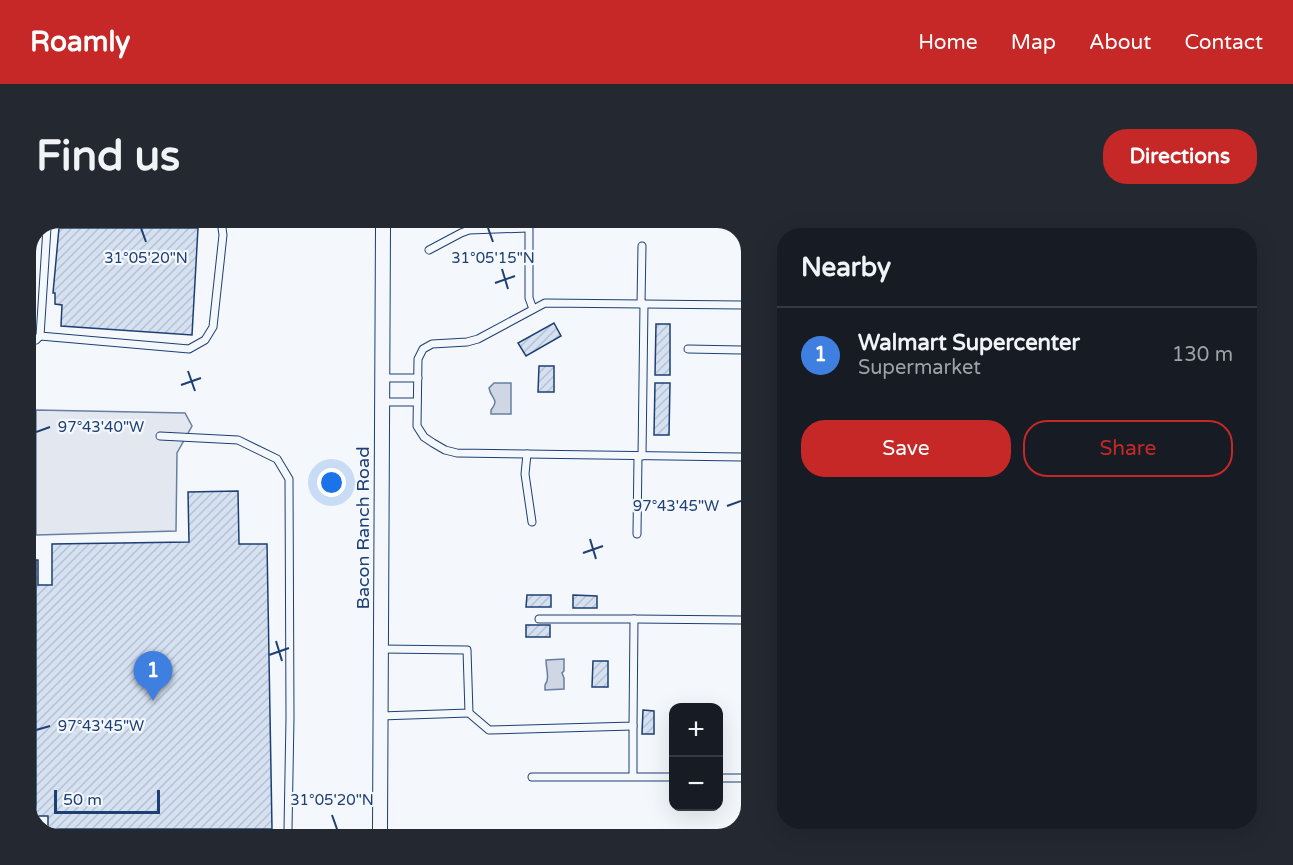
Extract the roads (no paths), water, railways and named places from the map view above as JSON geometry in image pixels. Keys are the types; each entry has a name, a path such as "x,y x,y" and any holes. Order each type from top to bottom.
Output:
{"street":[{"name":"Bacon Ranch Road","path":"380,829 383,228"}],"lane":[{"path":"47,228 38,338 189,349 205,340 213,327 224,235 222,228"},
{"path":"429,250 469,230 528,228 529,298 533,309"},
{"path":"637,534 643,304 642,246"},
{"path":"741,305 545,303 478,339 432,344 423,349 418,359 417,402 417,426 424,436 446,450 458,453 741,457"},
{"path":"688,349 741,350"},
{"path":"382,378 418,378"},
{"path":"382,402 417,402"},
{"path":"160,436 238,440 277,459 289,479 288,829"},
{"path":"526,454 525,474 532,522"},
{"path":"633,776 634,618"},
{"path":"539,619 741,620"},
{"path":"381,649 467,650 469,713"},
{"path":"380,716 469,713 489,730 633,726"},
{"path":"532,777 669,777"},
{"path":"723,778 741,778"}],"place":[{"name":"Walmart Supercenter","path":"153,701"}]}
